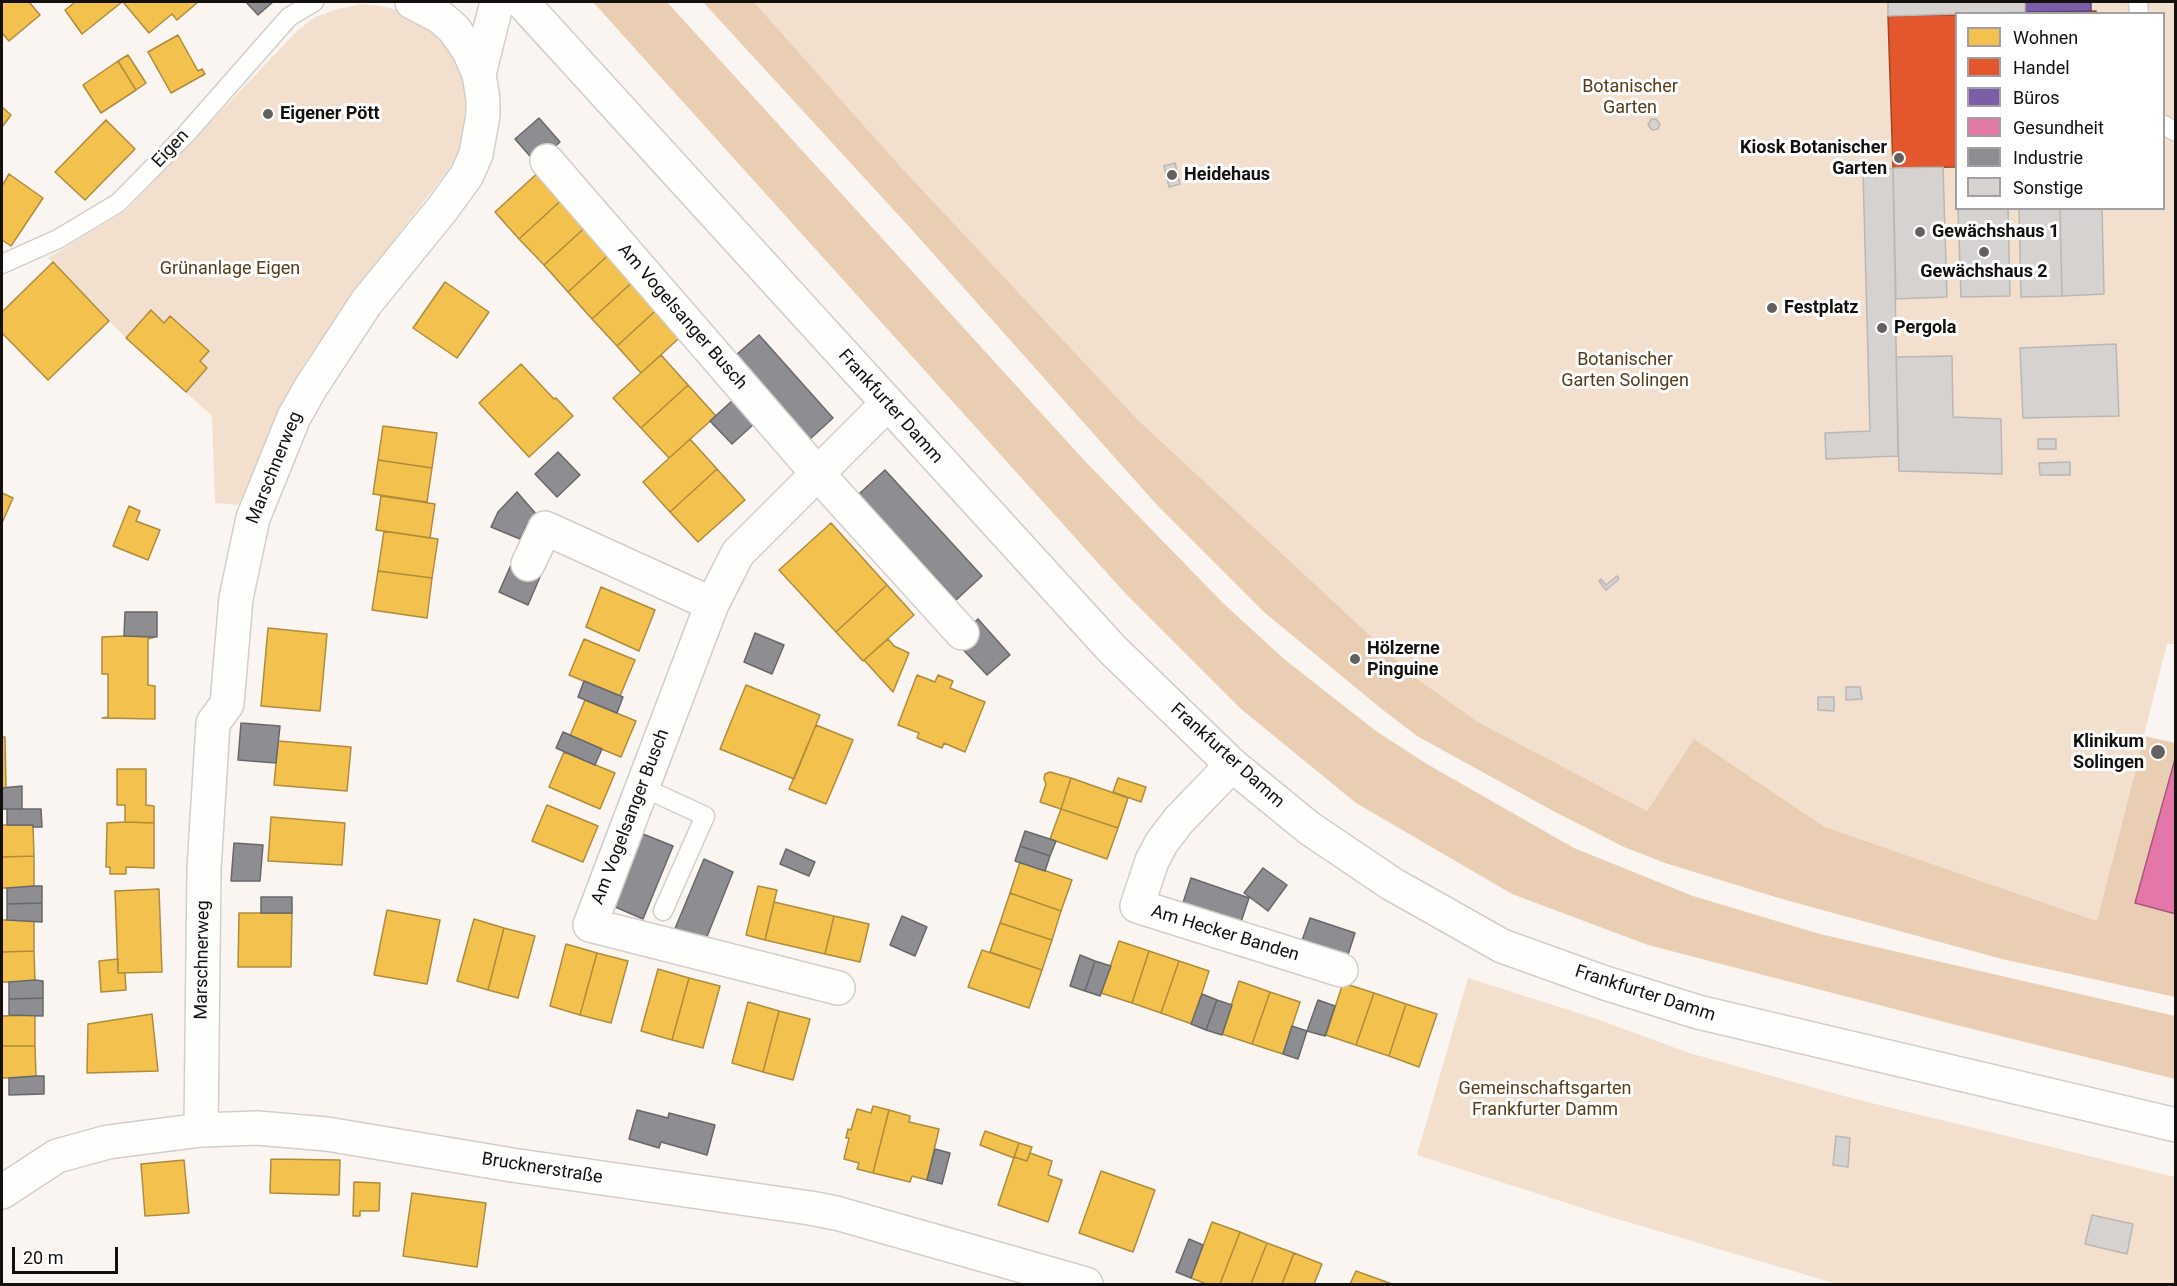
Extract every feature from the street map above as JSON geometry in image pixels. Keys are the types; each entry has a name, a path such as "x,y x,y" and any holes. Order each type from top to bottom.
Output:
{"street":[{"path":"412,2 438,16 454,29 469,51 479,74"},
{"name":"Marschnerweg","path":"201,1130 204,869 213,723 227,704 236,598 253,518 294,417 311,387 366,303 467,175 477,154 483,115 479,74 497,2"},
{"name":"Frankfurter Damm","path":"522,2 886,404 1112,649 1232,765 1309,828 1392,884 1502,946 1698,1012 2175,1125"},
{"name":"Am Vogelsanger Busch","path":"547,161 817,473 962,633"},
{"name":"Am Vogelsanger Busch","path":"838,988 590,925 712,604 738,553 886,404"},
{"path":"528,564 544,528 712,604"},
{"name":"Am Hecker Banden","path":"1232,765 1179,820 1162,842 1152,861 1137,906 1341,970"},
{"name":"Brucknerstraße","path":"2,1192 57,1156 108,1142 201,1130 257,1128 327,1134 512,1165 810,1208 836,1213 1086,1284"}],"lane":[{"name":"Eigen","path":"2,264 58,240 118,203 187,133 289,17 314,2"},
{"path":"642,787 705,816 663,911"}],"green space":[{"name":"Botanischer Garten Solingen","path":"754,2 2175,2 2175,644 2167,644 2097,921 1825,827 1694,739 1647,811 1478,722 1416,678 1138,420 899,165"},
{"name":"Grünanlage Eigen","path":"362,4 398,10 433,30 454,55 463,75 468,95 466,133 459,152 448,170 351,296 302,367 238,505 215,503 212,416 126,338 48,258 126,211 298,30 315,17"},
{"name":"Gemeinschaftsgarten Frankfurter Damm","path":"1468,978 1594,1018 1689,1053 1855,1099 2175,1177 2175,1284 1837,1284 1604,1215 1417,1155"}],"shaded area":[{"path":"593,2 667,2 1083,459 1222,602 1284,659 1376,731 1427,764 1574,848 1693,896 1820,934 2175,1016 2175,1079 1648,945 1512,894 1356,803 1241,709 1125,593"},
{"path":"703,2 754,2 899,165 1138,420 1416,678 1478,722 1647,811 1694,739 1825,827 2097,921 2144,736 2175,743 2175,755 2135,903 2175,914 2175,997 2002,959 1782,899 1665,863 1624,847 1555,812 1417,736 1265,613 1157,505 913,231"}],"building: Wohnen":[{"path":"2,2 29,2 40,15 9,41 2,33"},
{"path":"73,2 122,2 82,34 65,10"},
{"path":"123,2 198,2 177,20 172,14 149,33"},
{"path":"178,35 198,71 202,69 205,74 171,93 148,52"},
{"path":"128,55 146,83 136,90 118,61"},
{"path":"118,61 136,90 101,113 83,85"},
{"path":"2,107 11,115 2,127"},
{"path":"106,120 135,149 85,200 55,172"},
{"path":"542,169 566,196 519,239 495,212"},
{"path":"9,174 43,198 11,246 2,240 2,186"},
{"path":"566,196 590,223 544,265 519,239"},
{"path":"590,223 615,249 568,292 544,265"},
{"path":"615,249 639,276 592,319 568,292"},
{"path":"53,262 109,321 48,380 2,333 2,312"},
{"path":"639,276 664,303 617,346 592,319"},
{"path":"445,282 489,312 457,358 413,328"},
{"path":"664,303 688,330 641,373 617,346"},
{"path":"151,310 164,323 170,316 209,351 200,361 207,368 186,392 126,338"},
{"path":"661,355 688,385 641,428 613,398"},
{"path":"521,364 573,416 529,457 479,403"},
{"path":"688,385 716,416 669,458 641,428"},
{"path":"383,426 437,433 432,468 378,460"},
{"path":"690,439 717,469 670,512 643,482"},
{"path":"378,460 432,468 427,502 373,494"},
{"path":"717,469 745,500 698,542 670,512"},
{"path":"2,493 13,498 2,523"},
{"path":"381,496 435,504 430,538 376,530"},
{"path":"129,506 140,511 136,521 160,530 148,560 113,546"},
{"path":"831,523 887,585 836,632 779,570"},
{"path":"384,531 438,539 432,578 378,571"},
{"path":"378,571 432,578 427,618 372,610"},
{"path":"887,585 914,615 863,661 836,632"},
{"path":"601,587 655,610 639,651 586,627"},
{"path":"268,628 327,634 320,711 261,706"},
{"path":"102,637 155,637 148,639 148,685 155,686 155,719 102,718 108,717 108,674 102,674"},
{"path":"584,639 635,660 620,696 569,675"},
{"path":"888,639 894,646 909,653 893,692 864,660"},
{"path":"917,675 935,682 938,675 953,681 950,688 985,702 965,752 944,743 942,748 917,738 919,733 898,725"},
{"path":"746,685 820,715 794,779 720,749"},
{"path":"585,700 636,721 621,757 570,736"},
{"path":"816,725 853,740 826,804 789,789"},
{"path":"2,737 5,737 6,788 2,788"},
{"path":"278,741 351,747 347,791 274,785"},
{"path":"564,752 615,773 600,809 549,787"},
{"path":"117,769 146,769 146,805 154,806 154,823 125,822 125,805 117,805"},
{"path":"1050,772 1071,778 1061,809 1040,802 1046,784 1045,774"},
{"path":"1071,778 1128,798 1118,828 1061,809"},
{"path":"1118,778 1146,787 1141,802 1113,792"},
{"path":"547,805 598,826 583,862 532,841"},
{"path":"1061,809 1118,828 1107,859 1050,839"},
{"path":"271,817 345,823 342,865 268,861"},
{"path":"107,823 154,823 154,868 126,867 126,874 110,874 110,867 106,867"},
{"path":"2,825 33,825 34,856 2,857"},
{"path":"34,856 34,888 2,888 2,857"},
{"path":"1020,862 1072,880 1061,911 1010,893"},
{"path":"758,886 777,890 765,940 746,935"},
{"path":"159,889 162,972 118,973 115,891"},
{"path":"1010,893 1061,911 1052,940 1000,923"},
{"path":"774,902 834,916 825,954 765,940"},
{"path":"387,910 440,920 427,984 374,975"},
{"path":"239,913 292,913 291,967 238,967"},
{"path":"834,916 869,924 860,962 825,954"},
{"path":"474,919 504,928 488,990 457,981"},
{"path":"2,920 34,920 34,951 2,952"},
{"path":"1000,923 1052,940 1042,970 990,952"},
{"path":"504,928 535,936 518,998 488,990"},
{"path":"1119,941 1149,951 1132,1003 1101,993"},
{"path":"566,944 597,953 580,1015 550,1006"},
{"path":"982,950 1042,970 1029,1008 968,987"},
{"path":"34,951 35,982 2,982 2,952"},
{"path":"1149,951 1179,961 1161,1013 1132,1003"},
{"path":"597,953 628,961 611,1023 580,1015"},
{"path":"118,959 118,973 125,973 126,990 101,992 99,961"},
{"path":"1179,961 1209,971 1192,1024 1161,1013"},
{"path":"658,969 689,978 672,1040 641,1031"},
{"path":"689,978 720,986 703,1048 672,1040"},
{"path":"1239,981 1270,992 1252,1044 1222,1034"},
{"path":"1343,983 1374,993 1356,1045 1326,1035"},
{"path":"1270,992 1300,1002 1283,1054 1252,1044"},
{"path":"1374,993 1406,1004 1389,1056 1356,1045"},
{"path":"748,1002 779,1011 763,1072 732,1063"},
{"path":"1406,1004 1437,1014 1419,1067 1389,1056"},
{"path":"779,1011 810,1019 793,1080 763,1072"},
{"path":"152,1014 158,1071 87,1073 88,1024"},
{"path":"35,1015 35,1046 2,1046 2,1016"},
{"path":"2,1046 35,1046 36,1077 2,1078"},
{"path":"873,1106 889,1110 873,1173 857,1169 859,1163 844,1159 849,1138 846,1138 848,1129 851,1130 857,1109 871,1113"},
{"path":"889,1110 910,1116 909,1122 939,1129 927,1180 912,1176 910,1182 873,1173"},
{"path":"985,1131 1019,1143 1014,1158 980,1145"},
{"path":"1019,1143 1032,1147 1027,1161 1014,1157"},
{"path":"1030,1153 1052,1161 1048,1175 1062,1180 1048,1222 998,1205 1014,1157 1027,1161"},
{"path":"271,1159 340,1160 339,1195 270,1193"},
{"path":"184,1160 189,1213 145,1216 141,1164"},
{"path":"1101,1171 1155,1190 1133,1252 1079,1233"},
{"path":"354,1182 380,1183 379,1211 360,1211 360,1216 353,1216"},
{"path":"412,1193 486,1203 477,1267 403,1256"},
{"path":"1212,1222 1240,1232 1220,1284 1207,1284 1191,1278"},
{"path":"1240,1232 1267,1243 1251,1284 1220,1284"},
{"path":"1267,1243 1294,1253 1282,1284 1251,1284"},
{"path":"1294,1253 1322,1264 1314,1284 1282,1284"},
{"path":"1356,1271 1392,1284 1350,1284"}],"building: Handel":[{"path":"1955,15 1955,167 1893,168 1888,16"}],"building: Büros":[{"path":"2025,2 2091,2 2091,11 2025,12"}],"building: Gesundheit":[{"path":"2176,755 2176,914 2135,903"}],"building: Industrie":[{"path":"246,2 273,2 258,15"},
{"path":"539,118 560,142 536,163 515,139"},
{"path":"759,335 833,418 810,439 736,355"},
{"path":"733,400 755,423 732,444 710,421"},
{"path":"558,452 580,475 557,497 535,474"},
{"path":"885,470 982,576 956,600 859,494"},
{"path":"517,492 536,514 527,524 520,539 491,527 498,512"},
{"path":"514,558 543,570 528,605 499,592"},
{"path":"125,612 157,612 157,637 124,636"},
{"path":"978,619 1010,655 987,675 954,640"},
{"path":"755,633 784,645 772,674 744,662"},
{"path":"584,681 623,697 617,713 578,697"},
{"path":"241,723 280,726 276,763 238,760"},
{"path":"563,732 602,749 595,765 556,748"},
{"path":"22,786 22,809 2,809 2,788"},
{"path":"7,809 41,809 42,827 7,825"},
{"path":"1025,831 1056,841 1050,856 1020,846"},
{"path":"643,834 673,846 643,919 613,906"},
{"path":"234,843 263,845 260,881 231,881"},
{"path":"1020,846 1050,856 1045,871 1015,861"},
{"path":"786,849 815,862 809,876 780,864"},
{"path":"704,859 733,872 704,944 674,931"},
{"path":"1263,868 1287,885 1268,911 1244,893"},
{"path":"1191,878 1249,898 1240,925 1182,906"},
{"path":"42,886 42,903 7,904 7,888"},
{"path":"261,897 292,897 292,913 261,913"},
{"path":"42,903 42,922 7,920 7,904"},
{"path":"902,916 927,927 915,956 890,945"},
{"path":"1310,918 1355,933 1346,961 1300,946"},
{"path":"1080,955 1095,961 1085,991 1070,986"},
{"path":"1095,961 1111,966 1100,996 1085,991"},
{"path":"43,981 43,998 9,999 9,982"},
{"path":"1202,994 1217,1000 1206,1030 1191,1024"},
{"path":"43,998 43,1016 9,1015 9,999"},
{"path":"1217,1000 1232,1005 1222,1035 1206,1030"},
{"path":"1318,1000 1335,1006 1325,1036 1307,1031"},
{"path":"1292,1026 1307,1031 1298,1059 1283,1054"},
{"path":"44,1076 44,1094 9,1095 9,1078"},
{"path":"637,1110 668,1118 669,1113 715,1125 707,1155 661,1142 659,1148 629,1139"},
{"path":"935,1149 950,1153 942,1184 927,1180"},
{"path":"1189,1239 1203,1245 1191,1278 1176,1272"}],"building: Sonstige":[{"path":"1888,2 2025,2 2025,12 1955,12 1955,14 1888,16"},
{"path":"1651,119 1656,119 1660,124 1658,129 1652,130 1648,125"},
{"name":"Heidehaus","path":"1175,163 1180,184 1169,187 1164,166"},
{"name":"Gewächshaus 1","path":"1943,167 1947,297 1896,299 1893,168"},
{"name":"Pergola","path":"1893,168 1898,456 1826,459 1825,433 1870,431 1863,171"},
{"name":"Gewächshaus 2","path":"1958,210 2008,210 2010,296 1961,297"},
{"path":"2019,210 2060,210 2062,296 2021,297"},
{"path":"2060,210 2102,210 2104,294 2062,296"},
{"path":"2116,344 2119,416 2023,418 2020,348"},
{"path":"1952,356 1953,417 2001,419 2002,474 1899,471 1896,357"},
{"path":"2038,439 2056,439 2056,449 2038,449"},
{"path":"2070,462 2070,475 2040,475 2039,463"},
{"path":"1617,576 1619,579 1606,590 1599,581 1601,579 1606,585"},
{"path":"1846,687 1860,687 1862,699 1846,700"},
{"path":"1818,697 1834,697 1834,711 1818,710"},
{"path":"1836,1136 1850,1138 1848,1167 1833,1165"},
{"path":"2092,1215 2133,1224 2127,1254 2085,1244"}],"place":[{"name":"Eigener Pött","path":"268,114"},
{"name":"Kiosk Botanischer Garten","path":"1899,158"},
{"name":"Heidehaus","path":"1172,175"},
{"name":"Gewächshaus 1","path":"1920,232"},
{"name":"Gewächshaus 2","path":"1984,252"},
{"name":"Festplatz","path":"1772,308"},
{"name":"Pergola","path":"1882,328"},
{"name":"Hölzerne Pinguine","path":"1355,659"},
{"name":"Klinikum Solingen","path":"2158,752"}],"park label":[{"name":"Botanischer Garten","path":"1630,97"}]}
